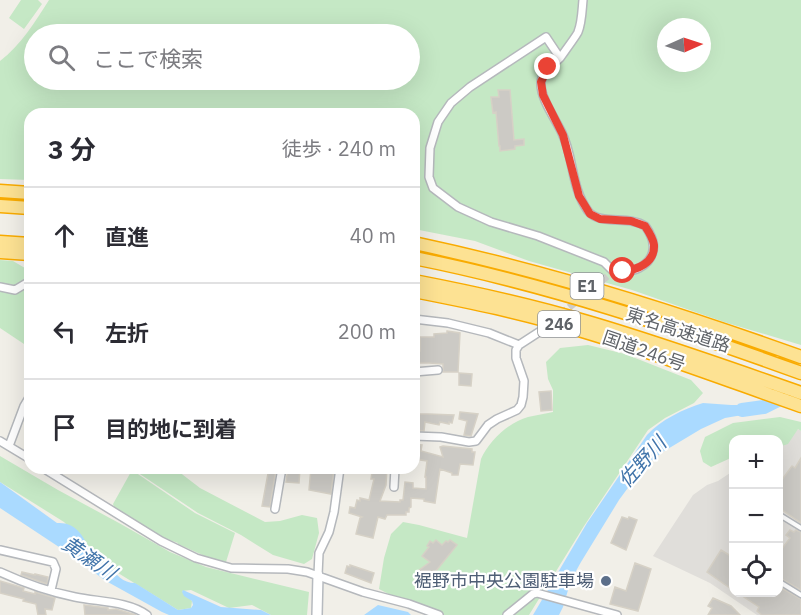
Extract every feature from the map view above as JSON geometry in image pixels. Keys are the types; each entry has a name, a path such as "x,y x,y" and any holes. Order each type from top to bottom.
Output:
{"highway":[{"path":"0,191 24,193"},
{"path":"0,206 24,208"},
{"path":"0,242 24,244"},
{"name":"東名高速道路","path":"420,244 592,287 801,357"},
{"path":"0,252 24,254"},
{"name":"東名高速道路","path":"420,259 516,281 581,299 742,351 801,373"},
{"name":"国道246号","path":"420,282 511,301 563,315 704,365 801,406"},
{"name":"国道246号","path":"420,292 578,329 642,350 801,393"}],"street":[{"path":"560,58 546,37 470,87 451,103 438,122 430,148 429,177 433,188 458,207 491,222 538,236 604,261 611,272 632,271 645,264 652,254 654,243 645,226 631,221 600,219 590,214 579,196 563,135 543,95 541,82 548,67 560,58 578,33 583,0"},
{"path":"0,287 15,290 24,285"},
{"path":"420,320 448,323 489,333 519,345"},
{"path":"420,436 476,441 488,425 517,410 523,397 524,381 515,354 516,350 519,345 538,332"},
{"path":"420,372 438,370"},
{"path":"9,446 24,405"},
{"path":"0,441 24,455"},
{"path":"53,474 161,541 196,558 231,568 288,568 318,575 439,615"},
{"path":"275,509 281,474"},
{"path":"317,615 319,553 329,532 339,474"},
{"path":"394,487 395,474"},
{"path":"0,550 53,562 56,569 51,590"},
{"path":"0,572 20,581 74,597 133,607 147,615"},
{"path":"507,615 537,593 617,615"}],"lane":[{"path":"783,516 801,528"},
{"path":"783,584 801,595"}],"shaded area":[{"path":"798,429 801,431 801,615 757,615 731,597 783,597 783,438"},
{"path":"729,474 729,596 710,583 653,556 693,495 707,485"}],"green space":[{"path":"21,0 38,0 42,4 28,24 24,24 24,29 9,18"},
{"path":"49,0 801,0 801,345 724,322 632,290 529,261 475,241 420,230 420,108 24,108 24,180 0,179 0,61 24,36 24,90 420,90 420,24 34,24"},
{"path":"0,260 13,261 24,267 24,344 0,328"},
{"path":"588,345 625,354 691,380 703,393 694,403 648,430 584,526 529,615 425,615 431,610 427,607 400,600 379,589 391,534 403,522 467,538 481,459 485,452 500,433 514,423 528,417 553,412 553,390 548,379 546,362 560,348"},
{"path":"780,417 801,422 801,431 798,429 788,444 783,446 783,435 729,435 729,459 711,467 703,462 700,451 705,437 733,423"},
{"path":"0,456 24,470 24,474 31,474 170,552 206,567 309,592 307,615 271,615 252,605 229,608 191,590 182,591 192,601 191,608 178,610 97,560 88,546 64,522 0,482"},
{"path":"130,474 138,474 195,513 235,533 226,562 207,557 161,536 114,507 113,504"},
{"path":"140,474 182,474 200,488 265,522 280,521 302,515 317,518 319,533 312,559 304,564 273,555 241,535 198,513"}],"water":[{"path":"703,403 759,405 760,412 725,418 701,429 661,453 641,470 619,500 581,562 571,580 559,615 533,615 587,523 647,435 673,416"},
{"name":"黄瀬川","path":"0,482 57,523 74,528 80,533 96,558 109,565 120,578 135,583 178,610 191,608 193,605 192,601 184,596 183,590 221,607 261,610 271,615 169,615 162,612 106,581 0,508"},
{"path":"378,605 408,612 411,615 364,615"}],"building":[{"path":"498,90 510,90 514,140 524,139 524,145 515,146 515,149 500,151 496,112 493,113 491,97 499,97"},
{"path":"447,331 460,333 458,372 443,372 443,364 420,363 420,337 434,337 434,334 447,333"},
{"path":"459,373 472,374 471,386 459,385"},
{"path":"551,391 552,410 541,411 539,392"},
{"path":"460,412 478,414 471,436 464,435 467,421 459,419"},
{"path":"420,414 454,415 452,423 449,422 449,424 440,422 439,425 425,422 424,431 420,431"},
{"path":"420,445 422,445 421,451 443,457 440,447 443,446 472,449 472,452 475,452 473,465 460,464 458,475 452,475 440,469 435,503 411,498 411,507 406,515 387,515 385,519 378,517 373,538 356,534 362,517 349,513 350,507 355,508 360,498 369,500 374,479 371,479 372,474 387,474 386,485 380,501 400,502 403,500 405,482 413,483 413,488 426,489 427,461 420,460"},
{"path":"801,458 801,523 783,510 783,478 792,466 795,468"},
{"path":"268,474 275,474 270,507 262,506"},
{"path":"287,474 300,474 299,483 286,482"},
{"path":"310,474 333,474 331,494 309,490"},
{"path":"622,517 637,520 626,550 611,543"},
{"path":"790,530 801,532 801,590 783,580 783,547 790,538 786,535"},
{"path":"436,540 442,545 450,540 457,545 432,578 423,584 416,575 430,562 422,556 429,547 427,546 430,541 433,543"},
{"path":"721,550 729,555 729,587 707,572"},
{"path":"635,563 651,569 638,611 610,604 615,587 626,591"},
{"path":"350,565 374,573 371,583 345,573 347,566 350,567"},
{"path":"22,572 48,577 47,584 21,575"},
{"path":"0,581 24,588 23,591 55,598 52,610 45,609 46,615 38,615 36,604 0,593"},
{"path":"783,589 801,599 801,615 762,615 757,611 759,607 744,597 783,597"},
{"path":"713,598 731,606 740,615 708,615 712,608 708,606"},
{"path":"84,605 108,608 108,610 116,609 136,615 85,615"}],"waterway":[{"name":"佐野川","path":"742,410 764,407 788,395"}],"tunnel":[{"path":"561,314 610,274"}],"place":[{"name":"裾野市中央公園駐車場","path":"606,581"}],"route":[{"path":"548,67 541,82 543,95 563,135 579,196 590,214 600,219 631,221 645,226 654,243 652,254 645,264 632,271 623,271"}]}
